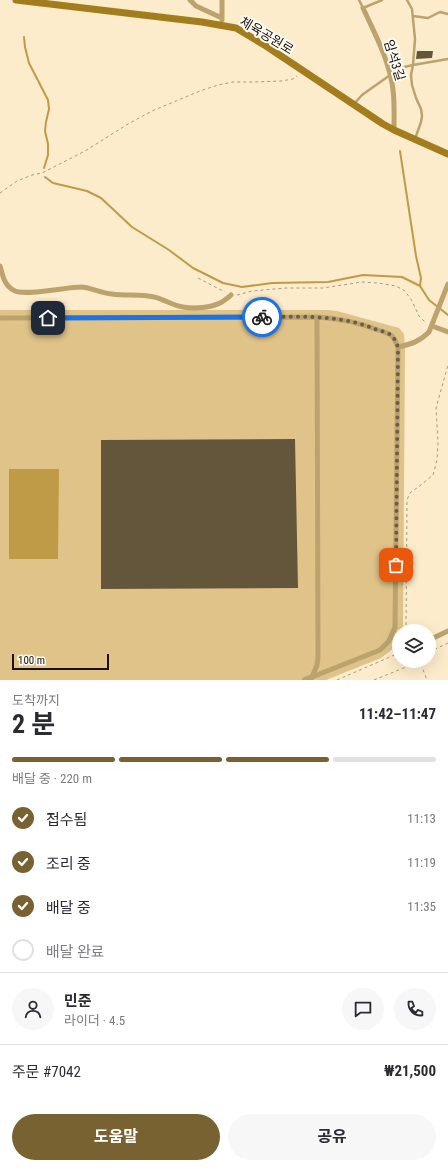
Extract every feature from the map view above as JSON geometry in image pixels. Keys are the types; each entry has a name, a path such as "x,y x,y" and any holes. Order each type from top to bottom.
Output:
{"main road":[{"name":"체육공원로","path":"16,0 222,21 266,46 353,105 394,130 448,154"}],"street":[{"path":"190,0 196,6 222,21 222,0"},
{"name":"임석3길","path":"363,8 379,41 390,75 393,94 394,130"},
{"path":"0,266 4,280 10,288 16,292 82,287 95,289 110,294 145,295 182,307 195,308 221,303 231,295"},
{"path":"398,347 414,343 429,332 448,284"},
{"path":"312,677 317,666 318,657 317,317"},
{"path":"0,318 317,317 343,320 367,326 390,335 395,340 398,347 396,627 389,641 380,650 305,680"},
{"path":"432,324 448,332"},
{"path":"436,637 448,631"}],"lane":[{"name":"임석3길","path":"360,0 363,8"},
{"path":"363,8 382,0"},
{"path":"407,0 412,9 415,39 411,71 412,85 422,116 415,139"},
{"path":"413,16 428,18 440,12 448,14"},
{"path":"353,105 362,95 400,68 413,64 448,59"}],"path":[{"path":"0,193 17,181 42,173 85,151 152,111 200,91 233,82 281,81 293,79 302,71"},
{"path":"198,278 235,296 252,291 286,288 324,288 362,282 396,286 405,291 412,301 419,316 425,323 432,324"},
{"path":"406,624 407,500 410,493 433,475 437,460 438,443 436,408 448,365"},
{"path":"436,649 448,643"},
{"path":"337,680 392,656"},
{"path":"374,680 404,668"},
{"path":"422,668 427,680"}],"shaded area":[{"path":"0,310 328,310 337,311 399,328 404,334 405,350 403,624 392,624 392,649 381,658 326,680 0,680"},
{"path":"9,469 59,469 58,559 9,559"}],"building":[{"path":"417,51 433,51 432,58 416,59"},
{"path":"295,439 298,588 101,589 101,440"}],"waterway":[{"path":"24,37 29,63 48,100 49,109 45,131 48,144 48,155 44,168"},
{"path":"400,151 416,256 421,278 420,286"},
{"path":"45,177 53,183 87,191 101,198 132,227 169,250 193,268 223,283 242,287 272,283 328,282 363,275 402,277 420,286 429,300 448,315"}],"way so far":[{"path":"262,317 317,317 343,320 367,326 390,335 395,340 398,347 396,565"}],"route":[{"path":"48,318 262,317"}]}
